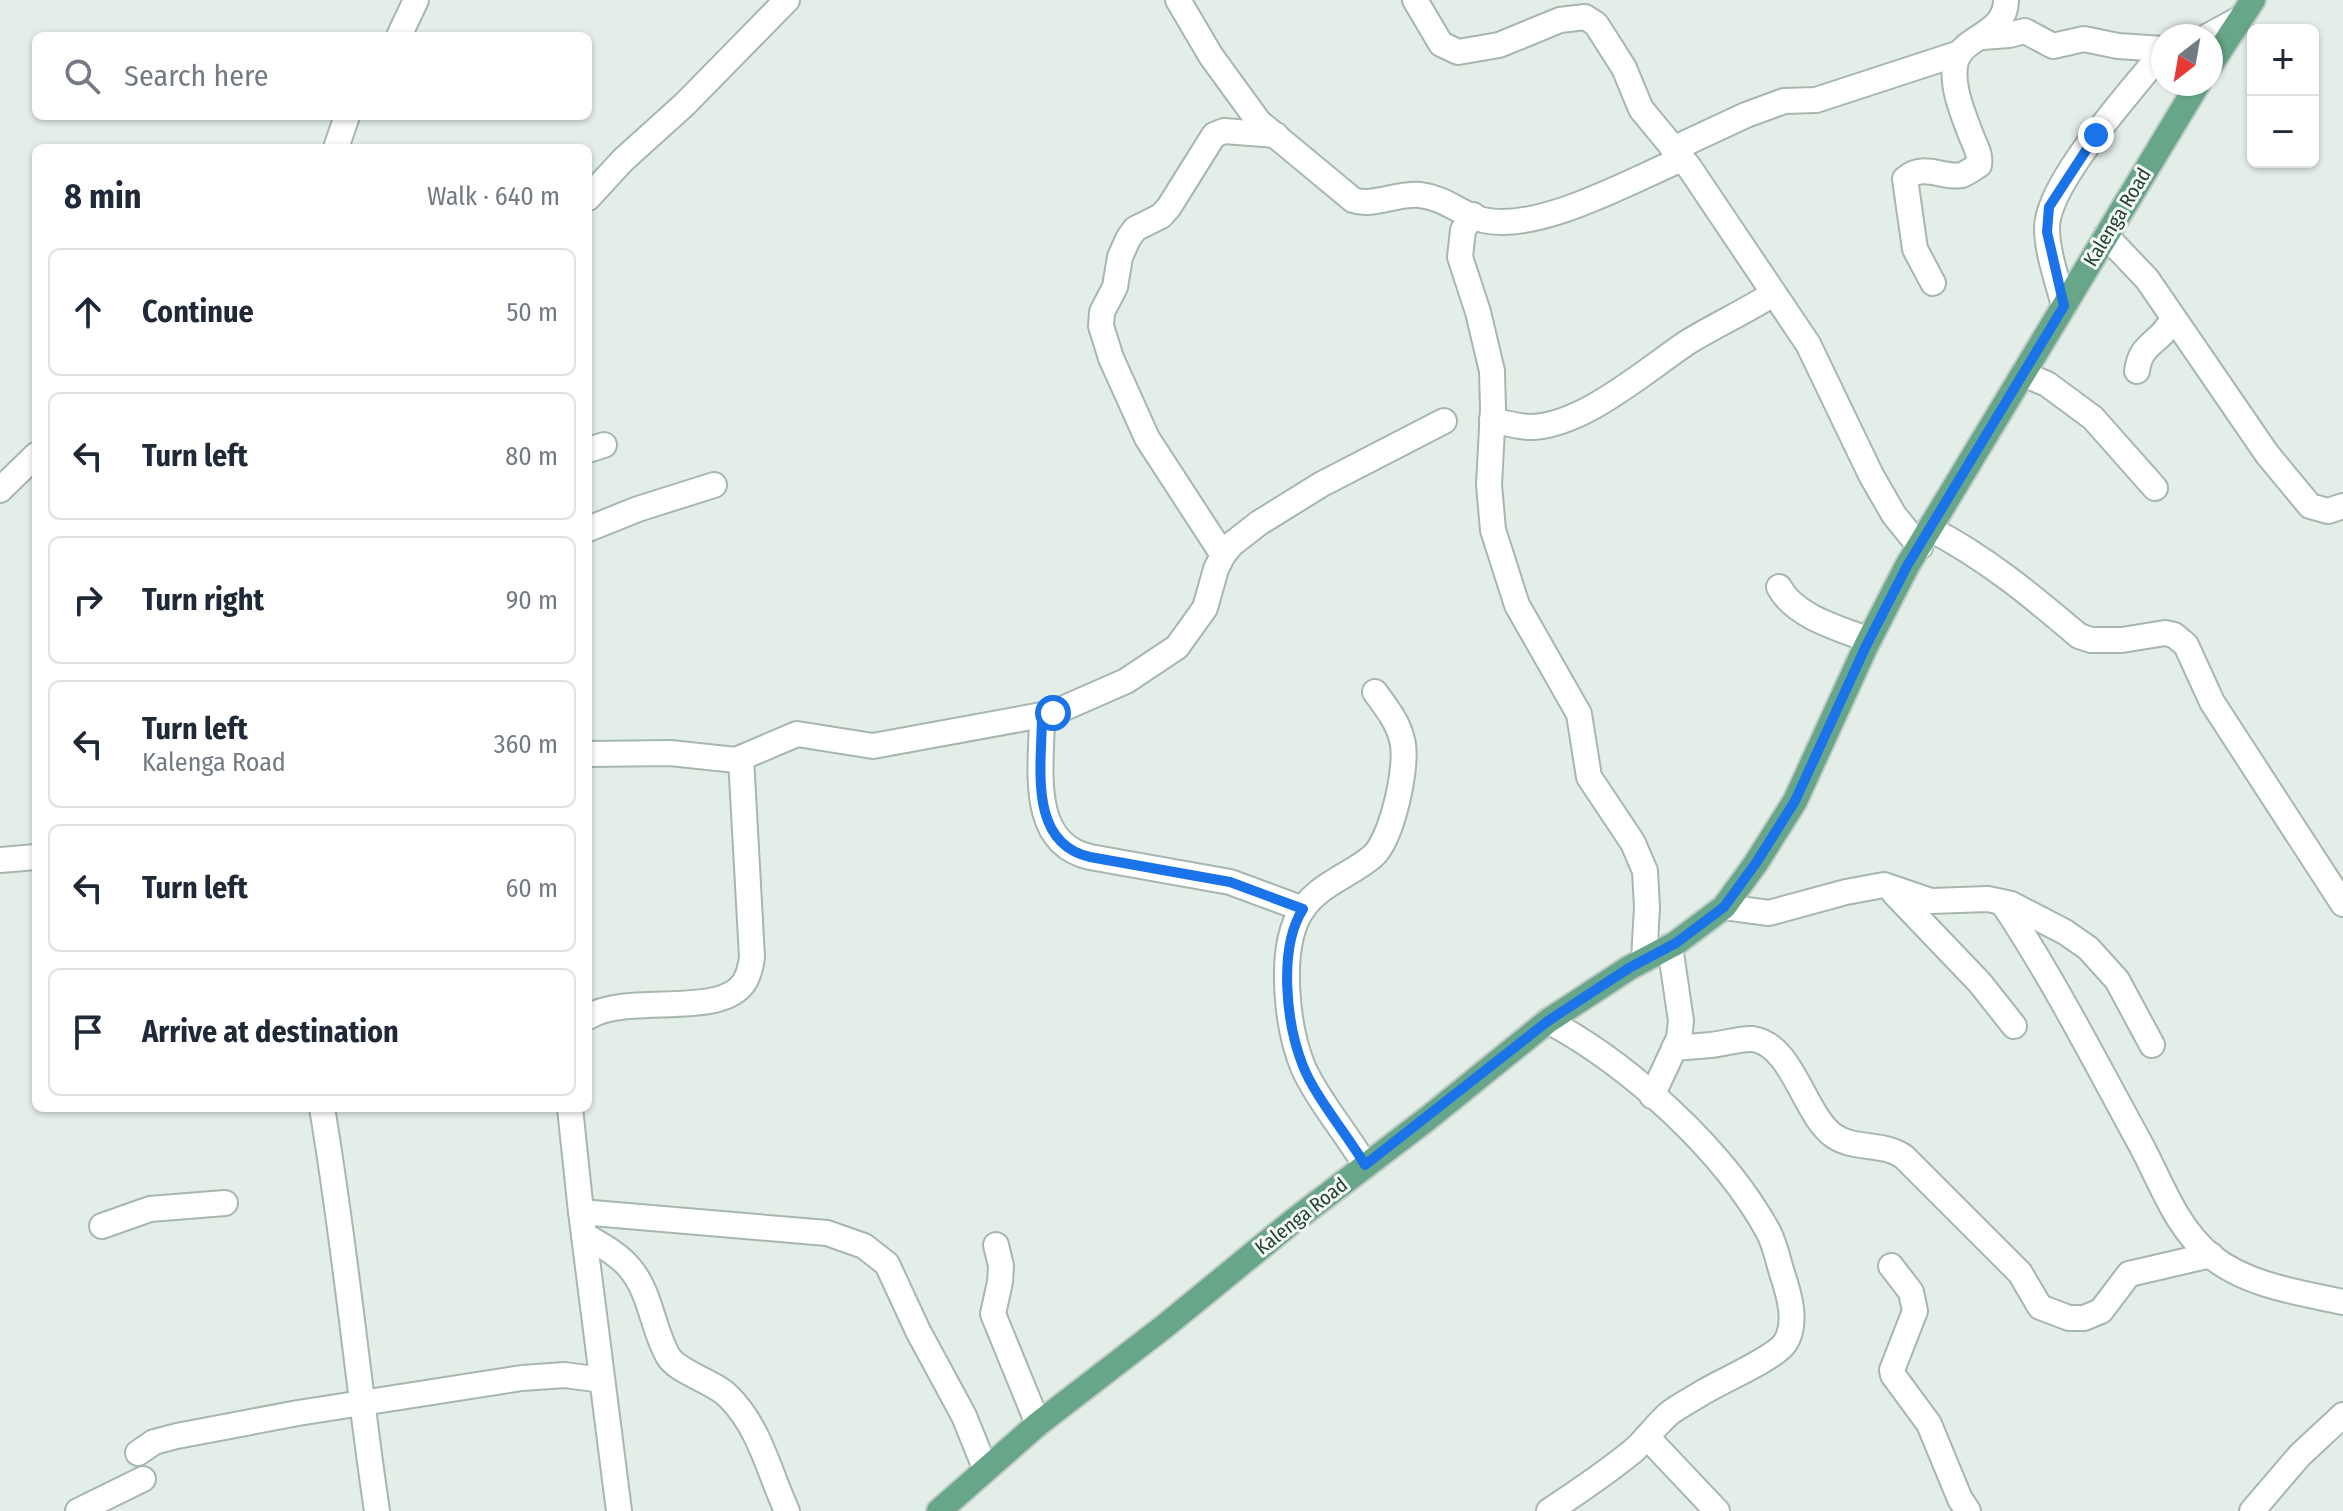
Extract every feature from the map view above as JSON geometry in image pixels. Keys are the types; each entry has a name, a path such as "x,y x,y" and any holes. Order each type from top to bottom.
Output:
{"main road":[{"path":"2223,46 2247,9"},
{"name":"Kalenga Road","path":"939,1511 1038,1424 1548,1021 1670,946 1724,907 1795,801 1869,640 1907,566 2191,96"}],"street":[{"path":"401,32 416,0"},
{"path":"592,194 787,0"},
{"path":"1178,0 1211,56 1259,122 1353,200 1369,203 1398,195 1417,195 1444,200 1483,220 1509,222 1546,216 1678,154 1746,115 1784,101 1816,100 1960,53 1993,29 2003,15 2006,0"},
{"path":"1415,0 1441,44 1458,52 1499,45 1560,20 1585,17 1600,28 1624,68 1641,109 1678,154 1808,344 1871,475 1894,515 1925,538 1955,541 1993,567 2079,636 2091,640 2122,640 2165,633 2174,635 2186,645 2212,702 2343,904"},
{"path":"2223,26 2247,9"},
{"path":"1982,37 2025,31 2053,46 2084,39 2151,49"},
{"path":"1933,283 1915,249 1904,183 1906,177 1913,173 1937,171 1962,175 1979,165 1978,151 1956,87 1955,65 1960,53"},
{"path":"2064,306 2047,232 2049,207 2096,135 2151,65"},
{"path":"337,144 346,120"},
{"path":"1223,555 1147,438 1111,358 1100,321 1115,287 1120,257 1128,239 1135,229 1161,216 1169,207 1214,135 1224,131 1276,135"},
{"path":"1473,215 1463,230 1460,257 1478,312 1492,371 1489,485 1493,530 1517,605 1579,714 1589,777 1633,843 1645,871 1647,907 1644,960"},
{"path":"2106,236 2147,279 2267,454 2310,506 2328,511 2343,506"},
{"path":"1492,420 1522,426 1544,425 1602,402 1704,333 1773,294"},
{"path":"2137,371 2144,348 2165,333 2173,318"},
{"path":"2023,374 2047,384 2093,418 2155,488"},
{"path":"592,754 670,753 736,760 797,734 873,746 1053,713 1126,681 1177,647 1205,608 1223,555 1259,523 1322,484 1444,421"},
{"path":"0,490 32,459"},
{"path":"592,527 714,485"},
{"path":"1779,587 1784,596 1800,609 1869,640"},
{"path":"1365,1165 1303,1066 1290,1013 1287,981 1292,936 1303,909 1317,893 1373,855 1384,840 1389,825 1404,760 1403,742 1396,723 1375,692"},
{"path":"1042,715 1043,812 1062,845 1090,857 1230,882 1303,909"},
{"path":"592,1016 626,1004 711,1001 735,992 746,980 752,957 741,758"},
{"path":"0,860 32,857"},
{"path":"1724,907 1769,913 1846,892 1887,886 1931,901 1988,899 2002,902 2047,922 2088,948 2117,980 2152,1045"},
{"path":"1887,886 1971,973 2014,1026"},
{"path":"2002,902 2041,961 2182,1226 2211,1255 2235,1272 2279,1288 2343,1302"},
{"path":"1652,1096 1679,1038 1681,1021 1670,946"},
{"path":"1548,1021 1582,1040 1652,1096 1726,1168 1769,1234 1790,1298 1791,1326 1785,1342 1776,1353 1705,1390 1669,1413 1647,1437 1592,1483 1549,1511"},
{"path":"1674,1048 1748,1039 1764,1042 1793,1074 1817,1121 1841,1141 1894,1151 1904,1157 2020,1273 2036,1303 2046,1310 2069,1318 2084,1318 2101,1311 2129,1274 2211,1255"},
{"path":"323,1112 336,1191 377,1511"},
{"path":"570,1112 619,1511"},
{"path":"102,1226 150,1209 225,1203"},
{"path":"582,1223 827,1233 864,1246 887,1264 918,1331 958,1405 985,1468"},
{"path":"582,1223 627,1265 641,1284 673,1362 730,1397 755,1430 787,1511"},
{"path":"996,1245 1001,1266 993,1314 1038,1424"},
{"path":"1891,1266 1911,1292 1915,1311 1892,1370 1893,1375 1929,1424 1968,1511"},
{"path":"138,1453 154,1442 177,1436 298,1413 522,1378 565,1375 602,1380"},
{"path":"2252,1511 2300,1455 2343,1415"},
{"path":"1647,1437 1717,1511"},
{"path":"78,1511 143,1479"}],"route":[{"path":"1053,713 1042,715 1043,812 1062,845 1090,857 1230,882 1303,909 1292,936 1287,981 1290,1013 1303,1066 1365,1165 1548,1021 1629,968 1676,943 1724,907 1756,863 1795,801 1866,646 1907,566 2064,306 2047,232 2049,207 2096,135"}]}
